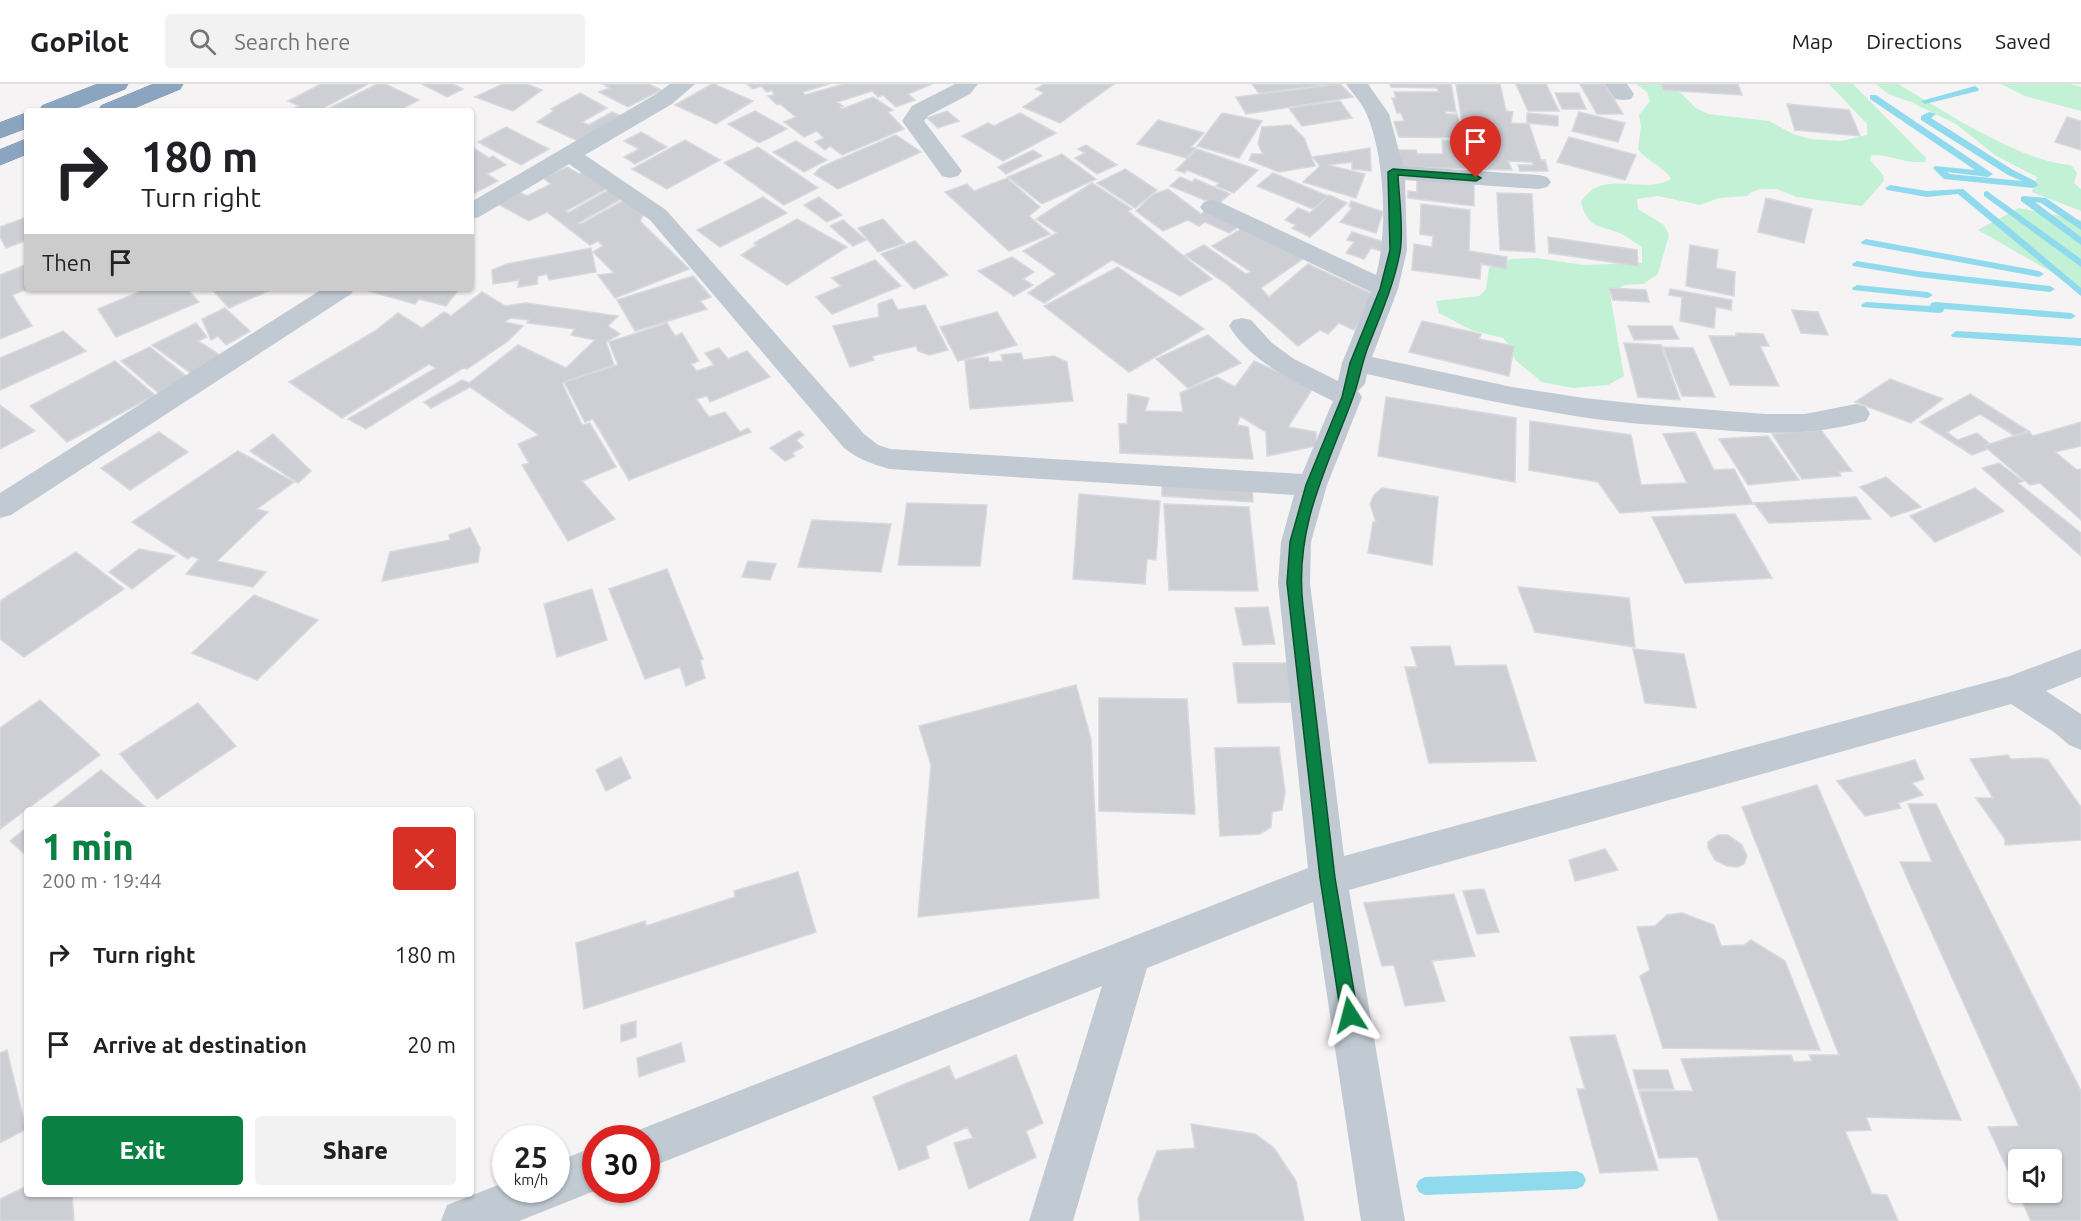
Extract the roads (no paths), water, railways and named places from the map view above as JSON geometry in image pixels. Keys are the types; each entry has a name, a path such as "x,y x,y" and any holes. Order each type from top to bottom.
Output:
{"highway":[{"path":"57,108 117,84"},
{"path":"116,108 172,84"},
{"path":"0,131 24,121"},
{"path":"0,158 24,147"}],"street":[{"path":"474,210 664,99 684,84"},
{"path":"950,171 913,122 920,111 967,84"},
{"path":"1357,84 1378,114 1393,172 1395,250 1385,289 1356,363 1348,397 1312,485 1296,542 1294,583 1328,878 1383,1221"},
{"path":"569,154 658,215 854,441 868,452 890,459 1312,485"},
{"path":"1393,172 1539,182"},
{"path":"1212,207 1385,289"},
{"path":"0,507 337,291"},
{"path":"1242,326 1263,349 1284,365 1348,397"},
{"path":"1356,363 1512,396 1649,416 1765,424 1805,424 1856,414"},
{"path":"660,1142 1328,878 2015,689 2081,663"},
{"path":"2015,689 2066,722 2081,735"},
{"path":"1051,1221 1131,956"},
{"path":"463,1221 509,1203"}],"waterway":[{"path":"1925,101 1975,89"},
{"path":"1873,97 1988,174 1938,168 1947,177 2033,185"},
{"path":"1932,114 1924,118 2011,173 2032,183"},
{"path":"1890,188 1927,194 1960,191 2063,277"},
{"path":"1987,194 2081,264"},
{"path":"2081,227 2043,200 2024,199 2081,242"},
{"path":"1866,242 2039,274"},
{"path":"1857,264 1918,274 2050,289"},
{"path":"2062,277 2081,293"},
{"path":"1857,288 1928,295"},
{"path":"1866,305 1939,310"},
{"path":"1935,305 2071,316"},
{"path":"1956,335 2081,342"},
{"path":"1425,1186 1577,1180"}]}
